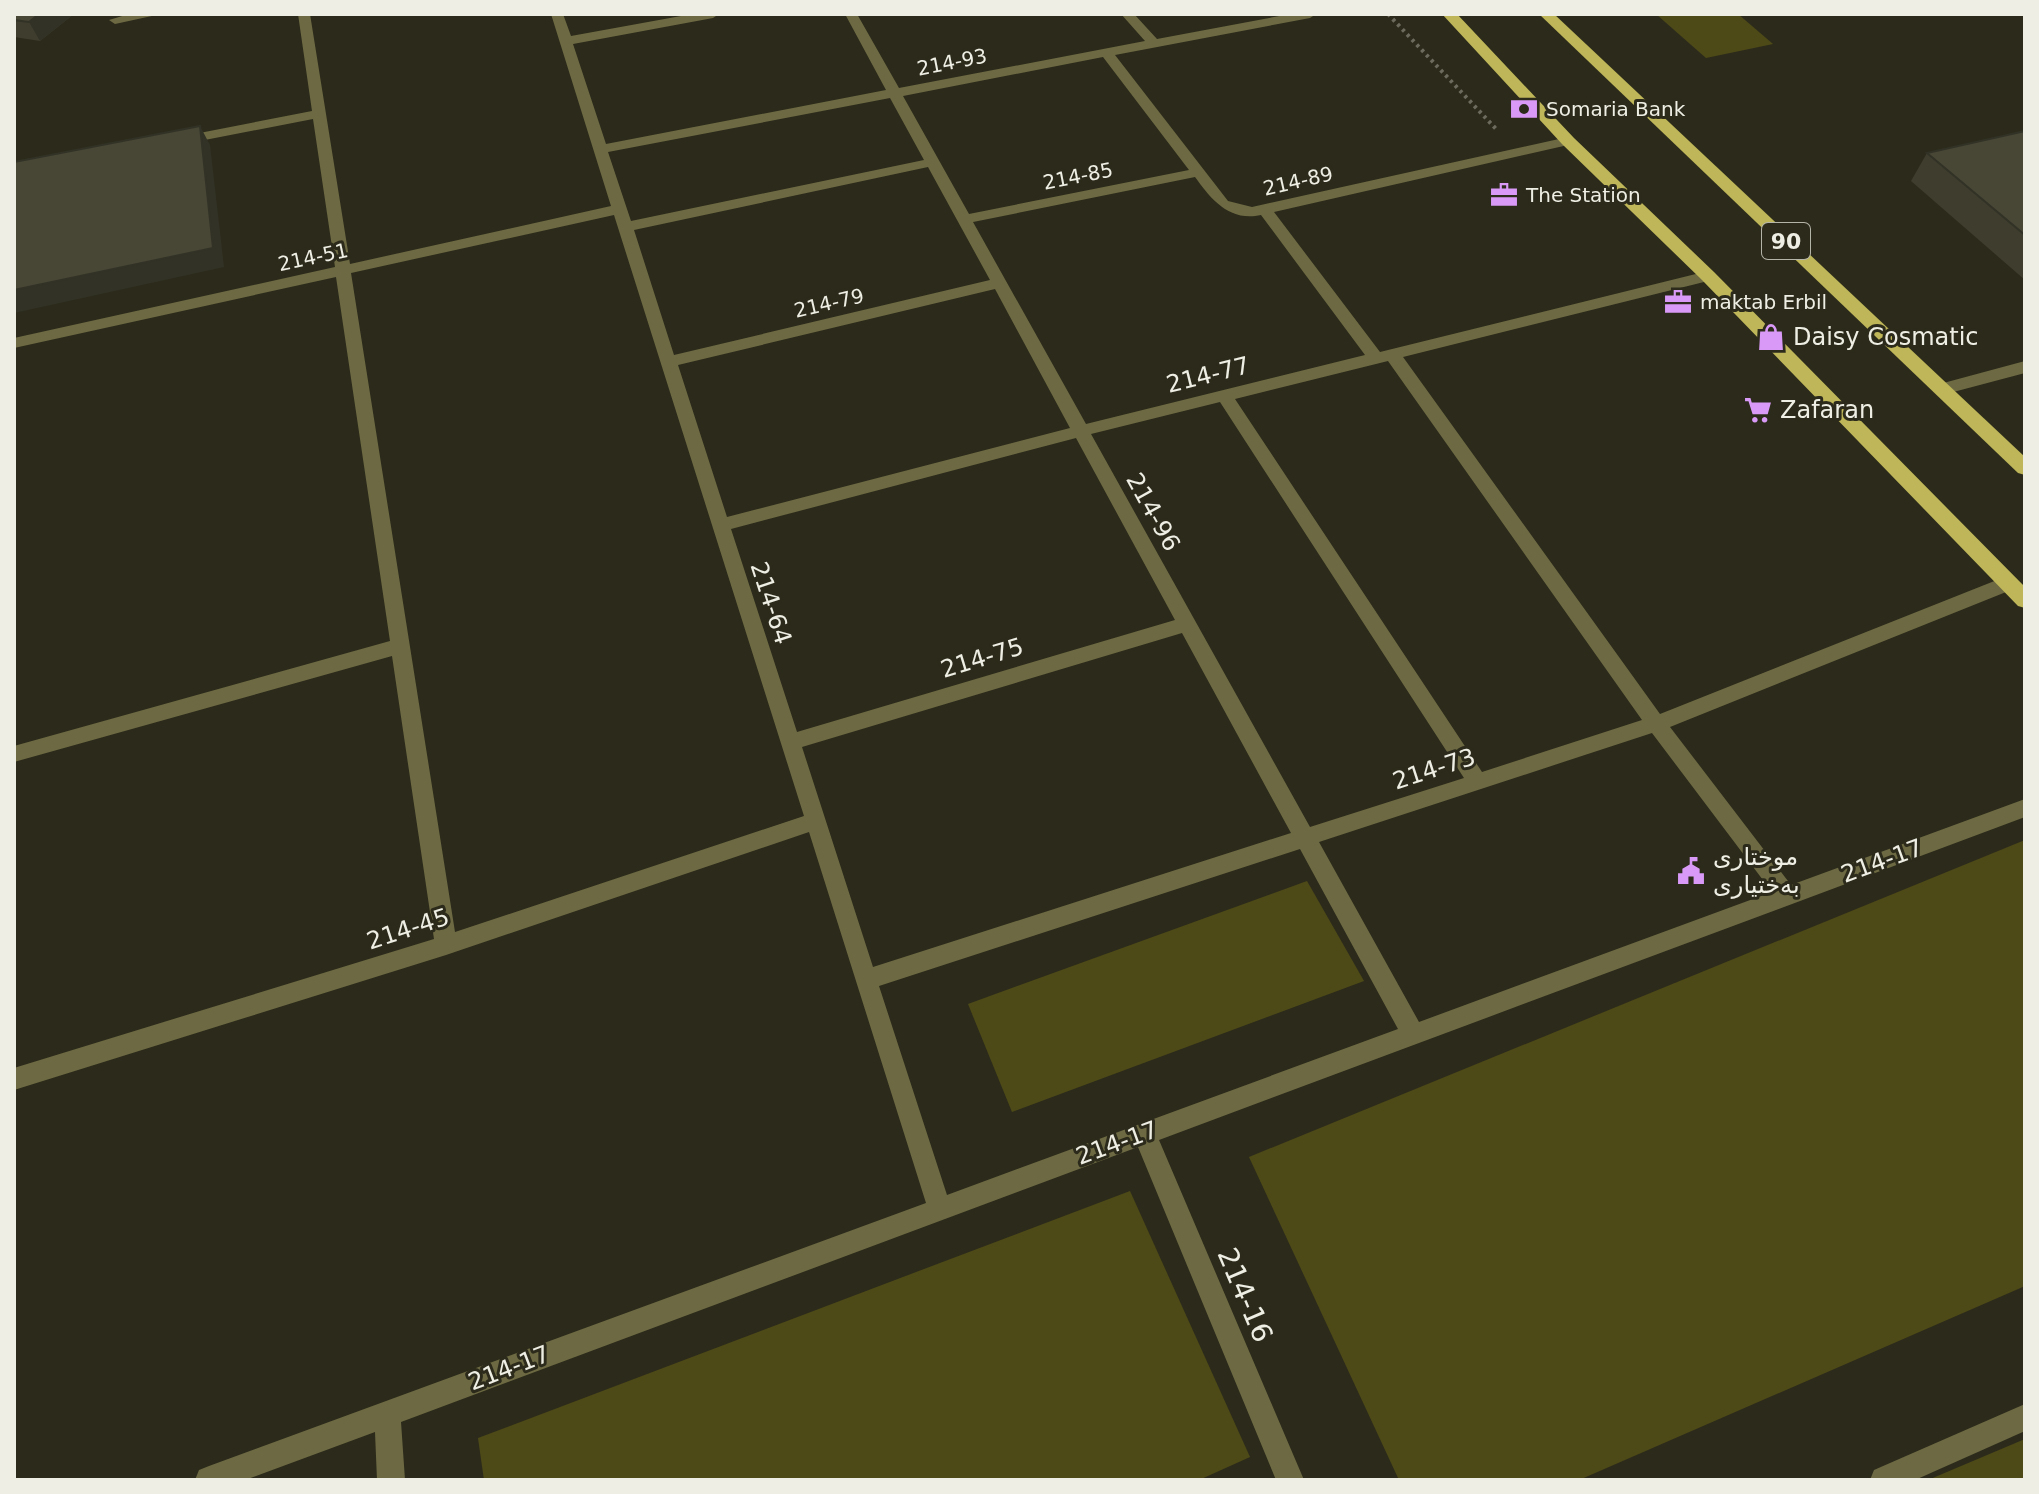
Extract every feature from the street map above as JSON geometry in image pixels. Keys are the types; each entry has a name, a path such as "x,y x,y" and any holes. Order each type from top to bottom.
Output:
{"highway":[{"path":"1449,14 1568,141 1708,276 2025,600"},
{"name":"90","path":"1546,14 2025,468"}],"street":[{"path":"115,20 155,14"},
{"path":"304,14 446,945"},
{"name":"214-64","path":"557,14 939,1207"},
{"path":"566,41 713,14"},
{"name":"214-96","path":"851,14 1413,1034"},
{"path":"1127,14 1154,44"},
{"name":"214-93","path":"600,149 1310,14"},
{"name":"214-89","path":"1107,53 1223,204 1252,212 1568,141"},
{"path":"166,144 318,114"},
{"name":"214-51","path":"14,343 342,271 933,162"},
{"name":"214-85","path":"964,219 1199,172"},
{"path":"1264,209 1384,356 1787,896"},
{"name":"214-77","path":"721,525 1081,431 1708,276"},
{"name":"214-79","path":"668,362 1000,283"},
{"path":"1942,389 2025,367"},
{"path":"1224,395 1478,782"},
{"name":"214-73","path":"866,980 1656,724 2009,583"},
{"name":"214-75","path":"790,742 1188,624"},
{"path":"14,754 400,646"},
{"name":"214-17","path":"209,1480 939,1207 2025,808"},
{"name":"214-45","path":"14,1079 446,945 816,821"},
{"name":"214-16","path":"1144,1133 1290,1480"},
{"path":"387,1414 391,1480"},
{"path":"1884,1480 2025,1417"}],"path":[{"path":"1388,14 1507,141"}],"shaded area":[{"path":"1656,14 1738,14 1773,44 1706,58"},
{"path":"2025,840 2025,1286 1579,1480 1399,1480 1249,1157"},
{"path":"1307,881 1364,981 1012,1112 968,1004"},
{"path":"1130,1191 1250,1457 1199,1480 484,1480 478,1438"},
{"path":"2025,1439 2025,1480 1928,1480"}],"building":[{"path":"14,14 39,14 29,22 14,20"},
{"path":"200,126 213,248 14,290 14,162"},
{"path":"2025,131 2025,235 1927,153"}],"place":[{"name":"Somaria Bank","path":"1524,109"},
{"name":"The Station","path":"1504,195"},
{"name":"maktab Erbil","path":"1678,302"},
{"name":"Daisy Cosmatic","path":"1771,337"},
{"name":"Zafaran","path":"1758,410"},
{"name":"موختاری بە‌ختیاری","path":"1691,871"}]}
